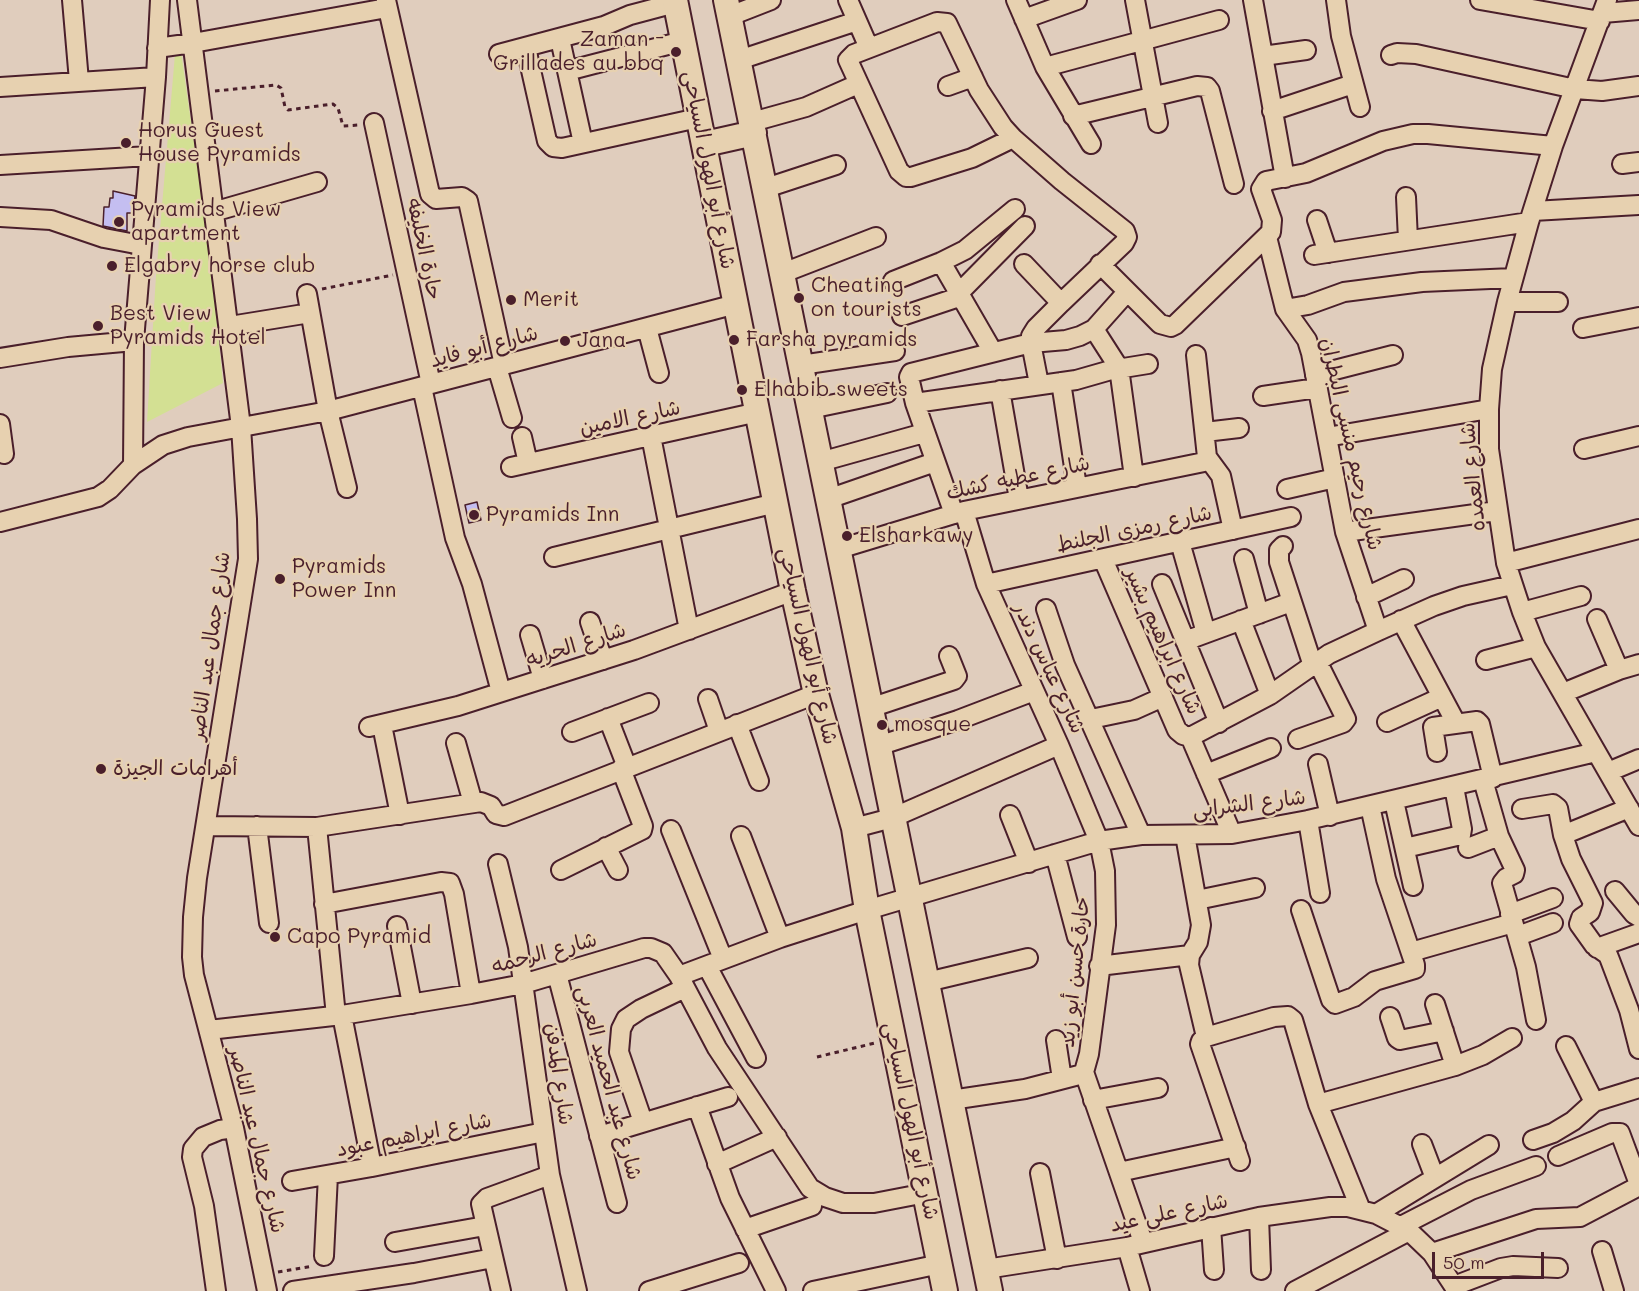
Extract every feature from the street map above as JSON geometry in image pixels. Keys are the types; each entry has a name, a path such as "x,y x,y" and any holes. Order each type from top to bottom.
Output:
{"main road":[{"name":"شارع أبو الهول السياحى","path":"675,2 793,591 816,694 855,828 867,910 945,1291"},
{"name":"شارع أبو الهول السياحى","path":"728,8 988,1280"},
{"path":"705,144 753,128"}],"street":[{"path":"72,0 79,81"},
{"path":"133,465 134,341 156,77 160,0"},
{"name":"شارع جمال عبد الناصر","path":"187,0 213,212 230,326 248,519 248,559 193,917 192,957 194,975 234,1128 266,1282"},
{"path":"728,8 771,0"},
{"path":"848,0 869,48"},
{"path":"1016,0 1046,67 1090,144"},
{"path":"1024,19 1077,0"},
{"path":"1135,0 1158,123"},
{"path":"1253,0 1285,178 1326,166 1383,141 1413,134 1553,146"},
{"path":"1336,0 1341,36 1360,107"},
{"path":"1480,0 1603,11 1639,10"},
{"path":"499,54 604,26 675,2"},
{"path":"157,48 193,43 387,4 430,194 438,199 462,197 468,201 512,418"},
{"name":"شارع العمده","path":"1603,11 1553,146 1513,278 1492,369 1488,410 1489,449 1506,563 1521,612 1536,647 1639,826"},
{"path":"1046,67 1219,20"},
{"path":"739,60 857,21"},
{"path":"1013,138 972,158 906,177 899,171 848,60 869,48 937,22 947,23 990,109 1013,138 1125,231 1126,240 1060,303 1031,336 1039,384"},
{"path":"560,39 583,143"},
{"path":"567,71 683,41"},
{"path":"526,48 547,141 553,147 583,143 698,118"},
{"path":"1263,56 1306,50"},
{"path":"1391,55 1416,54 1575,89 1602,91 1639,86"},
{"path":"0,87 156,77"},
{"path":"948,86 973,77"},
{"path":"753,128 858,84"},
{"path":"1272,111 1353,84"},
{"path":"1073,116 1202,85 1207,87 1210,91 1234,184"},
{"name":"حارة الخليفه","path":"374,123 406,272 455,538 472,585 501,692"},
{"path":"0,165 149,156"},
{"path":"766,188 836,165"},
{"name":"شارع رحيم منسى البطران","path":"1285,178 1266,181 1261,189 1273,226 1267,237 1285,309 1307,340 1345,532 1378,631"},
{"path":"213,212 317,182"},
{"path":"1406,197 1408,240"},
{"path":"1317,220 1321,254 1531,217 1639,205"},
{"path":"893,281 965,250 1016,209"},
{"path":"0,217 51,220 104,238 141,245"},
{"path":"902,316 953,299 960,294 1024,226"},
{"path":"783,273 876,237"},
{"path":"1100,264 1160,324 1171,327 1267,237"},
{"path":"941,262 993,352 1031,343 1073,339 1094,329 1127,291"},
{"path":"1024,264 1060,303"},
{"path":"1285,309 1308,305 1344,292 1422,282 1513,278"},
{"path":"307,294 328,411 347,488"},
{"path":"1507,302 1558,302"},
{"name":"شارع أبو فايد","path":"0,522 98,497 110,489 133,465 163,445 188,437 328,411 736,304"},
{"path":"230,326 310,313"},
{"path":"1583,328 1639,317"},
{"path":"647,328 659,373"},
{"path":"1094,329 1119,368 1134,477"},
{"path":"0,358 68,347 134,341"},
{"path":"801,365 895,351"},
{"name":"شارع عباس دندر","path":"993,352 911,373 909,377 934,462 959,513 986,585 1059,745 1099,841"},
{"path":"1196,355 1209,461 1221,476 1233,530"},
{"path":"1263,396 1393,355"},
{"path":"915,403 1039,384 1076,381 1119,368 1148,364"},
{"path":"1061,382 1077,487"},
{"path":"999,390 1019,500"},
{"path":"810,410 887,393"},
{"path":"1327,437 1488,410"},
{"name":"شارع الامين","path":"522,436 519,465 758,412"},
{"path":"0,424 4,454"},
{"path":"1205,432 1239,428"},
{"path":"820,462 924,433"},
{"path":"651,436 689,630"},
{"path":"1584,449 1639,436"},
{"name":"شارع عطيه كشك","path":"838,549 959,513 1209,461"},
{"path":"828,499 934,462"},
{"path":"1287,489 1335,478"},
{"path":"554,557 776,503"},
{"path":"1345,532 1497,511"},
{"name":"شارع رمزى الجلنط","path":"986,585 1291,517"},
{"path":"1506,563 1639,529"},
{"path":"1180,542 1206,633"},
{"path":"1283,546 1279,550 1279,562 1291,602 1316,665 1346,719 1344,723 1298,739"},
{"name":"شارع ابراهيم بشير","path":"1103,559 1177,730 1182,735 1190,737 1232,834"},
{"path":"1244,559 1259,614"},
{"path":"1366,597 1404,579"},
{"path":"1162,584 1219,723"},
{"path":"1190,737 1270,695 1329,654 1401,620 1463,596 1512,585"},
{"name":"شارع الحريه","path":"400,814 375,726 440,711 603,660 793,591"},
{"path":"1521,612 1581,596"},
{"path":"1185,641 1291,602"},
{"path":"1046,609 1065,665 1141,835"},
{"path":"1241,620 1270,695"},
{"path":"1401,620 1456,723"},
{"path":"1597,620 1619,670"},
{"path":"590,622 603,660"},
{"path":"530,635 543,679"},
{"path":"1486,660 1536,647"},
{"path":"870,708 954,680 957,676 950,656"},
{"path":"1563,693 1639,664"},
{"path":"878,746 958,720 1034,691"},
{"path":"206,826 317,827 473,803 488,804 496,814 504,816 816,694"},
{"path":"1091,719 1134,710 1163,696"},
{"path":"1387,722 1442,696"},
{"path":"708,699 719,731"},
{"path":"572,732 649,703"},
{"path":"561,870 643,827 609,718"},
{"path":"1437,752 1433,727 1476,721 1480,724 1499,836 1515,870 1514,874 1502,883 1526,967 1536,1020"},
{"path":"737,724 759,781"},
{"path":"456,743 473,803"},
{"path":"855,828 892,818 1059,745"},
{"path":"1206,774 1271,748"},
{"name":"شارع الشرابى","path":"867,910 1099,841 1141,835 1232,834 1330,816 1596,752"},
{"path":"1608,772 1639,759"},
{"path":"1318,764 1330,816"},
{"path":"1405,848 1461,835 1462,829 1454,787"},
{"path":"1394,801 1413,886"},
{"path":"1301,910 1331,1000 1335,1004 1354,997 1375,981 1413,971 1415,965 1386,879 1370,806"},
{"path":"1522,809 1556,806 1571,859 1591,899 1590,912 1578,922 1598,948 1608,955 1629,1010 1639,1049"},
{"path":"1563,835 1629,808"},
{"path":"1010,815 1029,863"},
{"path":"1308,820 1320,893"},
{"path":"257,826 269,922"},
{"path":"317,827 324,904 339,1015 372,1167"},
{"path":"672,830 715,962 756,1058"},
{"path":"1119,1172 1238,1154 1203,1042 1189,965 1190,955 1201,933 1185,835"},
{"path":"741,836 780,938"},
{"path":"1468,848 1499,836"},
{"name":"حارة حسن أبو زيد","path":"1084,1072 1089,1054 1106,925 1106,870 1099,841"},
{"path":"606,848 618,870"},
{"path":"1055,854 1077,937"},
{"name":"شارع المدفن","path":"498,864 516,935 550,1175 578,1291"},
{"path":"324,904 441,882 450,883 454,894 471,994"},
{"path":"1197,900 1255,888"},
{"path":"1591,899 1618,890 1634,914 1639,917"},
{"path":"1514,924 1553,898"},
{"path":"643,1122 619,1052 621,1029 626,1019 715,962 867,910"},
{"path":"1411,952 1514,924 1553,923"},
{"path":"397,926 412,1004"},
{"path":"1598,948 1639,933"},
{"name":"شارع الرحمه","path":"209,1030 339,1015 471,994 523,984 651,948 663,952 682,982 717,1048 810,1188 825,1197 843,1203 874,1203 926,1194"},
{"path":"1099,966 1190,955"},
{"path":"927,982 1028,958"},
{"name":"شارع عبد الحميد العربى","path":"557,974 617,1203"},
{"path":"1435,1004 1455,1066"},
{"path":"1203,1042 1274,1017 1288,1016 1293,1020 1318,1104 1369,1212 1405,1229 1432,1253 1456,1289 1501,1268 1513,1266 1558,1268"},
{"path":"1390,1017 1397,1038 1400,1040 1444,1031"},
{"path":"1318,1104 1455,1066 1483,1055 1512,1038"},
{"path":"1056,1040 1062,1079"},
{"path":"1566,1046 1594,1101"},
{"path":"951,1100 1024,1089 1079,1076 1084,1072 1119,1172 1135,1244 1140,1291"},
{"path":"1093,1100 1158,1088"},
{"path":"1533,1140 1553,1133 1573,1121 1594,1101 1639,1088"},
{"path":"599,1136 728,1096"},
{"path":"697,1106 730,1198 776,1291"},
{"path":"216,1291 204,1206 192,1156 203,1137 220,1130 234,1128"},
{"name":"شارع ابراهيم عبود","path":"292,1181 372,1167 436,1161 544,1132"},
{"path":"1432,1253 1536,1219 1580,1216 1639,1185 1620,1133 1612,1134 1558,1156"},
{"path":"717,1164 777,1137"},
{"path":"1422,1144 1435,1178"},
{"path":"1369,1212 1435,1178 1489,1145"},
{"path":"1295,1291 1471,1190 1536,1166"},
{"path":"1040,1173 1057,1259"},
{"path":"319,1261 328,1175"},
{"path":"501,1291 481,1207 484,1199 550,1175"},
{"path":"745,1229 812,1206"},
{"name":"شارع على عيد","path":"988,1280 1057,1259 1259,1217 1330,1207 1369,1212"},
{"path":"1259,1217 1261,1270"},
{"path":"395,1242 485,1226"},
{"path":"1211,1227 1214,1270"},
{"path":"1602,1251 1614,1291"},
{"path":"292,1291 414,1273 493,1258"},
{"path":"650,1291 739,1263"},
{"path":"813,1291 837,1289 940,1264"}],"path":[{"path":"198,93 276,85 282,90 285,107 288,110 333,104 338,108 341,124 344,127 374,123"},
{"path":"307,294 406,272"},
{"path":"816,1057 894,1039"},
{"path":"266,1282 319,1261"}],"green space":[{"path":"181,52 209,247 223,383 147,422 156,276 175,54"}],"building":[{"path":"113,191 135,196 133,213 127,213 127,231 103,226 104,207 109,207"},
{"path":"477,502 481,520 469,523 465,505"}],"place":[{"name":"Zaman - Grillades au bbq","path":"676,52"},
{"name":"Horus Guest House Pyramids","path":"126,143"},
{"name":"Pyramids View apartment","path":"119,222"},
{"name":"Elgabry horse club","path":"112,266"},
{"name":"Cheating on tourists","path":"799,298"},
{"name":"Merit","path":"511,300"},
{"name":"Best View Pyramids Hotel","path":"98,326"},
{"name":"Farsha pyramids","path":"734,340"},
{"name":"Jana","path":"565,341"},
{"name":"Elhabib sweets","path":"742,390"},
{"name":"Pyramids Inn","path":"474,515"},
{"name":"Elsharkawy","path":"847,536"},
{"name":"Pyramids Power Inn","path":"280,579"},
{"name":"mosque","path":"882,725"},
{"name":"أهرامات الجيزة","path":"101,769"},
{"name":"Capo Pyramid","path":"275,937"}]}
